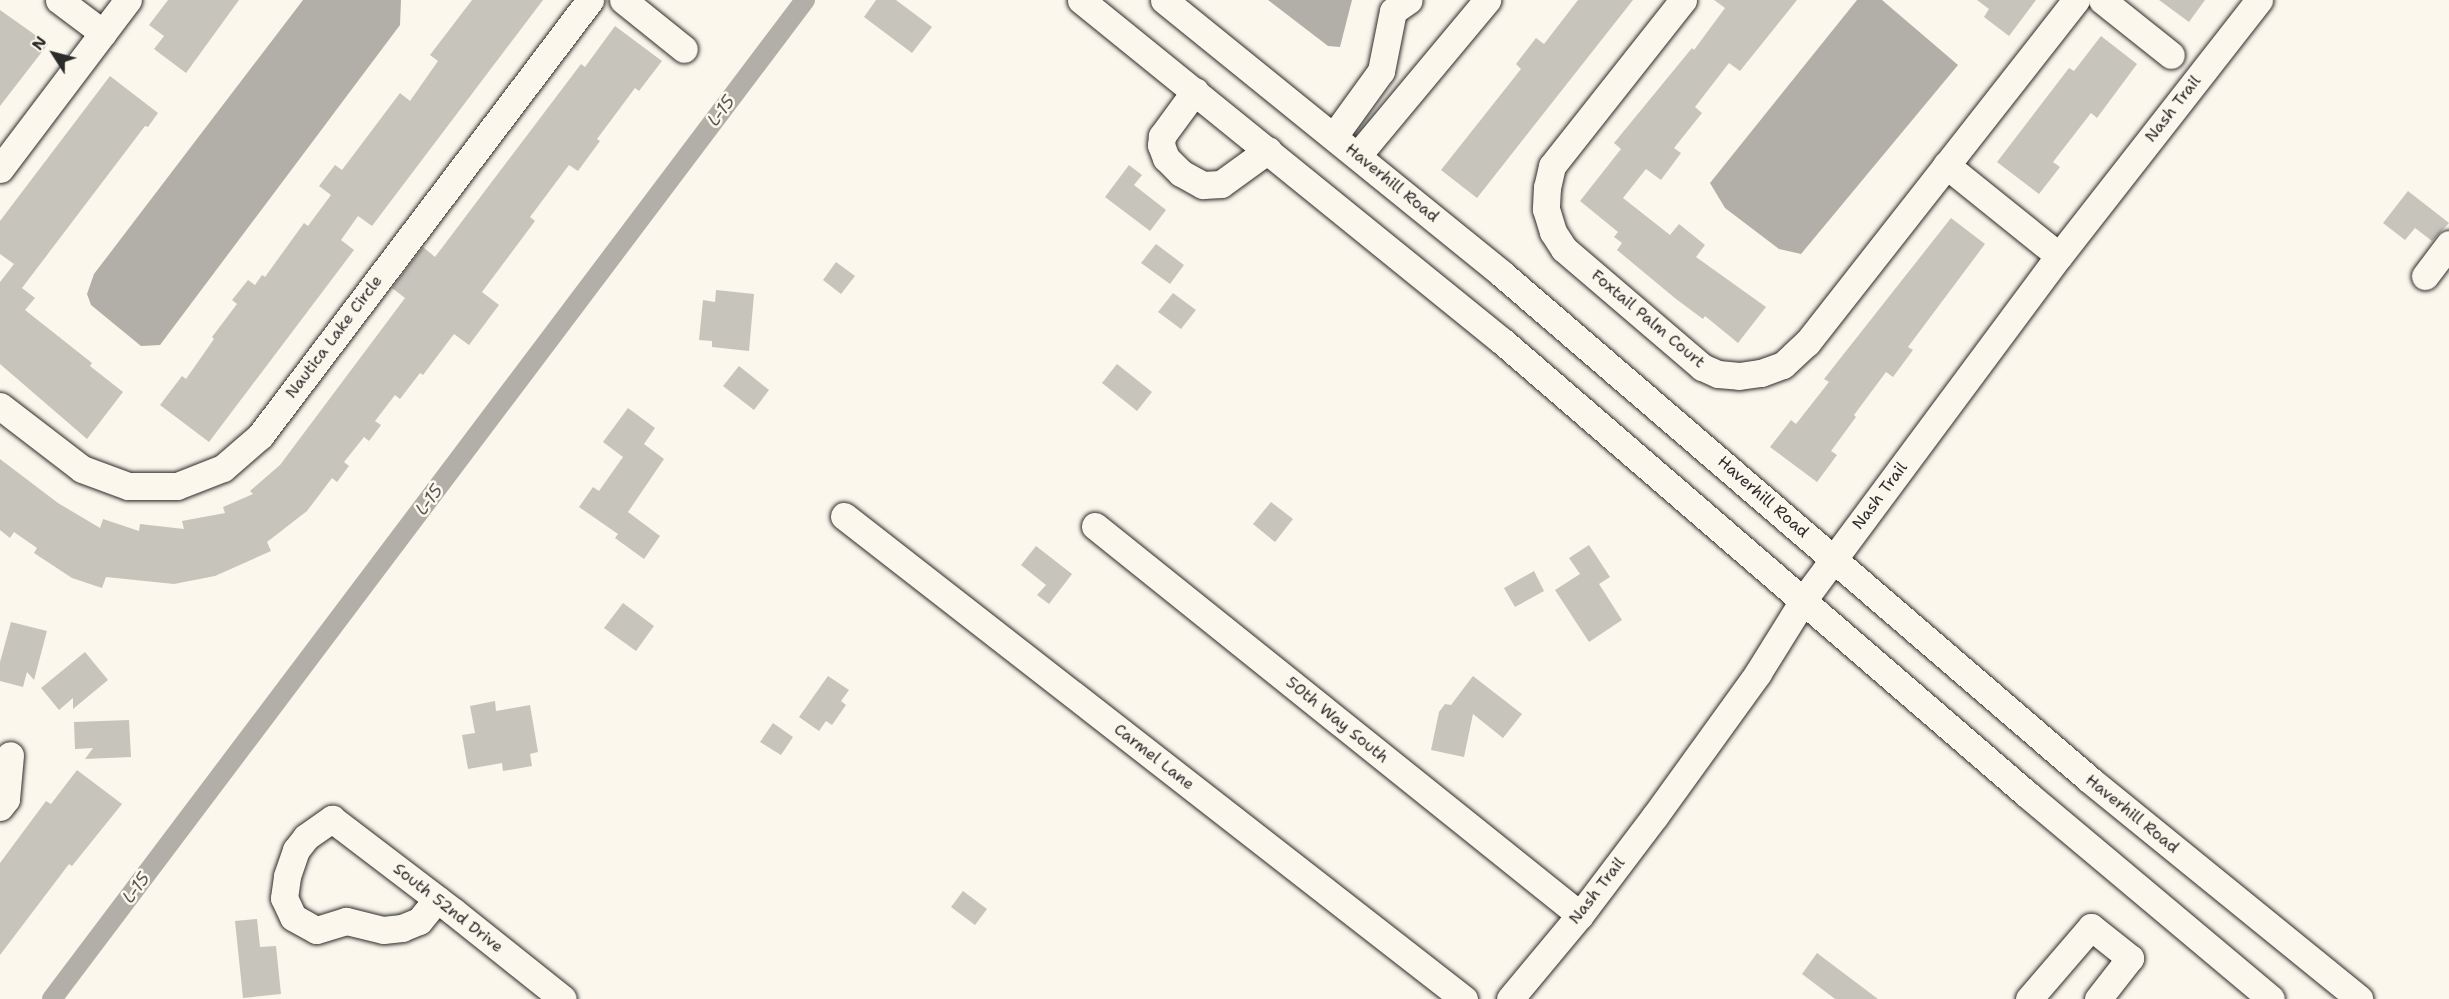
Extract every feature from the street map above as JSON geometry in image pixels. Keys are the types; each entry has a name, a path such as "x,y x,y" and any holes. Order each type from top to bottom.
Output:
{"street":[{"path":"59,0 103,33"},
{"path":"0,169 128,0"},
{"name":"Nautica Lake Circle","path":"0,406 82,469 128,486 177,486 223,468 260,436 590,0"},
{"path":"623,0 684,49"},
{"path":"1081,0 1503,341 2028,795 2271,999"},
{"name":"Haverhill Road","path":"1164,0 1358,155 1602,358 2090,780 2359,999"},
{"path":"1334,136 1381,71 1394,11 1409,0"},
{"path":"1358,155 1487,0"},
{"name":"Foxtail Palm Court","path":"1683,0 1552,166 1547,187 1546,209 1553,232 1564,249 1702,367 1718,374 1739,376 1761,373 1783,365 1807,343 2076,0"},
{"path":"2102,0 2171,56"},
{"name":"Nash Trail","path":"1510,999 1580,915 1751,683 1804,599 2059,256 2259,0"},
{"path":"1195,91 1162,136 1161,145 1166,158 1181,173 1203,185 1221,184 1269,150"},
{"path":"1946,165 2059,256"},
{"path":"2425,276 2449,244"},
{"name":"Carmel Lane","path":"844,516 1464,999"},
{"name":"50th Way South","path":"1095,526 1580,915"},
{"path":"0,807 6,799 10,755"},
{"name":"South 52nd Drive","path":"437,899 419,921 402,928 377,929 359,922 346,921 316,930 293,917 284,898 287,876 296,850 306,837 332,819 437,899 563,999"},
{"path":"2029,999 2091,927 2130,957 2098,999"}],"shaded area":[{"path":"303,0 401,0 400,25 160,345 141,346 91,305 87,294 94,274"},
{"path":"1268,0 1352,0 1340,47 1328,46"},
{"path":"1857,0 1882,0 1958,65 1801,254 1779,249 1725,208 1710,183"}],"building":[{"path":"168,0 239,0 186,73 154,49 164,36 149,25"},
{"path":"472,0 543,0 372,226 358,216 341,240 354,250 209,442 160,405 182,376 186,379 214,339 212,337 237,304 232,300 248,280 255,285 262,275 265,277 304,223 308,226 331,195 319,186 335,165 342,170 400,93 410,101 438,61 430,55"},
{"path":"876,0 896,0 932,27 912,53 864,17"},
{"path":"1578,0 1633,0 1477,198 1441,170 1521,69 1516,64 1536,38 1544,44"},
{"path":"1714,0 1797,0 1740,71 1729,63 1695,107 1702,113 1674,148 1681,153 1661,180 1646,169 1623,198 1670,235 1679,224 1705,245 1696,257 1766,307 1738,343 1705,316 1703,319 1676,299 1617,250 1622,243 1614,237 1618,232 1580,201 1621,149 1614,143 1692,48 1694,50 1725,8"},
{"path":"1977,0 2036,0 2009,36 1984,17 1989,9"},
{"path":"2159,0 2205,0 2189,22"},
{"path":"0,10 48,44 0,106"},
{"path":"615,26 662,61 639,91 635,88 597,139 600,141 578,171 569,165 530,217 535,221 482,292 499,305 469,345 454,334 423,375 420,373 400,399 395,395 375,421 381,425 369,441 364,437 344,462 349,466 337,482 332,478 307,511 267,542 271,551 215,576 174,584 106,577 102,588 72,578 34,553 37,548 14,532 10,538 0,530 0,459 58,503 100,528 103,519 139,531 140,524 184,529 182,521 225,513 223,507 253,494 250,491 280,465 405,298 392,288 423,247 435,257 581,64 585,67"},
{"path":"2101,36 2137,64 2097,118 2091,113 2053,162 2060,167 2039,194 1997,162 2069,68 2074,71"},
{"path":"110,76 158,113 148,127 145,126 22,288 35,298 25,310 92,363 90,366 123,392 87,439 0,364 0,282 14,264 0,254 0,221"},
{"path":"1129,165 1142,175 1134,185 1166,210 1150,231 1105,197"},
{"path":"2408,191 2449,223 2432,241 2415,228 2405,240 2383,223"},
{"path":"1951,218 1985,244 1908,347 1913,350 1893,377 1886,372 1854,415 1856,417 1831,451 1837,455 1817,482 1770,447 1791,420 1796,424 1829,382 1824,379"},
{"path":"1156,244 1184,265 1170,284 1141,263"},
{"path":"836,262 855,276 841,294 823,280"},
{"path":"716,290 754,294 749,351 712,347 712,341 699,340 703,300 715,302"},
{"path":"1173,293 1196,310 1181,329 1158,312"},
{"path":"1117,364 1152,392 1137,411 1102,383"},
{"path":"739,366 769,390 754,410 723,386"},
{"path":"628,408 655,428 644,444 664,459 628,512 660,536 644,559 615,538 618,534 579,507 593,487 599,491 623,457 603,442"},
{"path":"1271,502 1293,519 1275,542 1253,524"},
{"path":"1589,545 1610,577 1599,584 1622,620 1589,642 1555,590 1580,574 1569,558"},
{"path":"1036,546 1072,574 1049,604 1037,595 1046,585 1021,565"},
{"path":"1534,571 1544,591 1515,607 1504,588"},
{"path":"623,603 654,626 636,651 604,628"},
{"path":"11,622 47,631 34,680 27,672 23,687 0,681 0,662"},
{"path":"85,652 108,680 73,709 73,698 59,710 41,688"},
{"path":"828,676 849,690 841,701 846,705 832,725 826,721 819,731 799,717"},
{"path":"1473,676 1522,714 1503,738 1473,714 1464,757 1431,750 1439,712 1445,704 1451,705"},
{"path":"495,701 496,711 530,705 538,752 530,754 532,766 503,771 502,763 468,769 462,735 475,733 470,706"},
{"path":"129,720 131,757 85,759 93,748 75,749 74,722"},
{"path":"773,723 793,737 781,755 760,742"},
{"path":"77,770 122,804 72,866 69,864 0,955 0,863 46,801 51,804"},
{"path":"963,891 987,909 975,925 951,907"},
{"path":"257,919 260,947 276,946 281,994 243,998 235,921"},
{"path":"1817,953 1878,999 1835,999 1802,974"}],"waterway":[{"name":"L-15","path":"52,999 805,0"}]}
